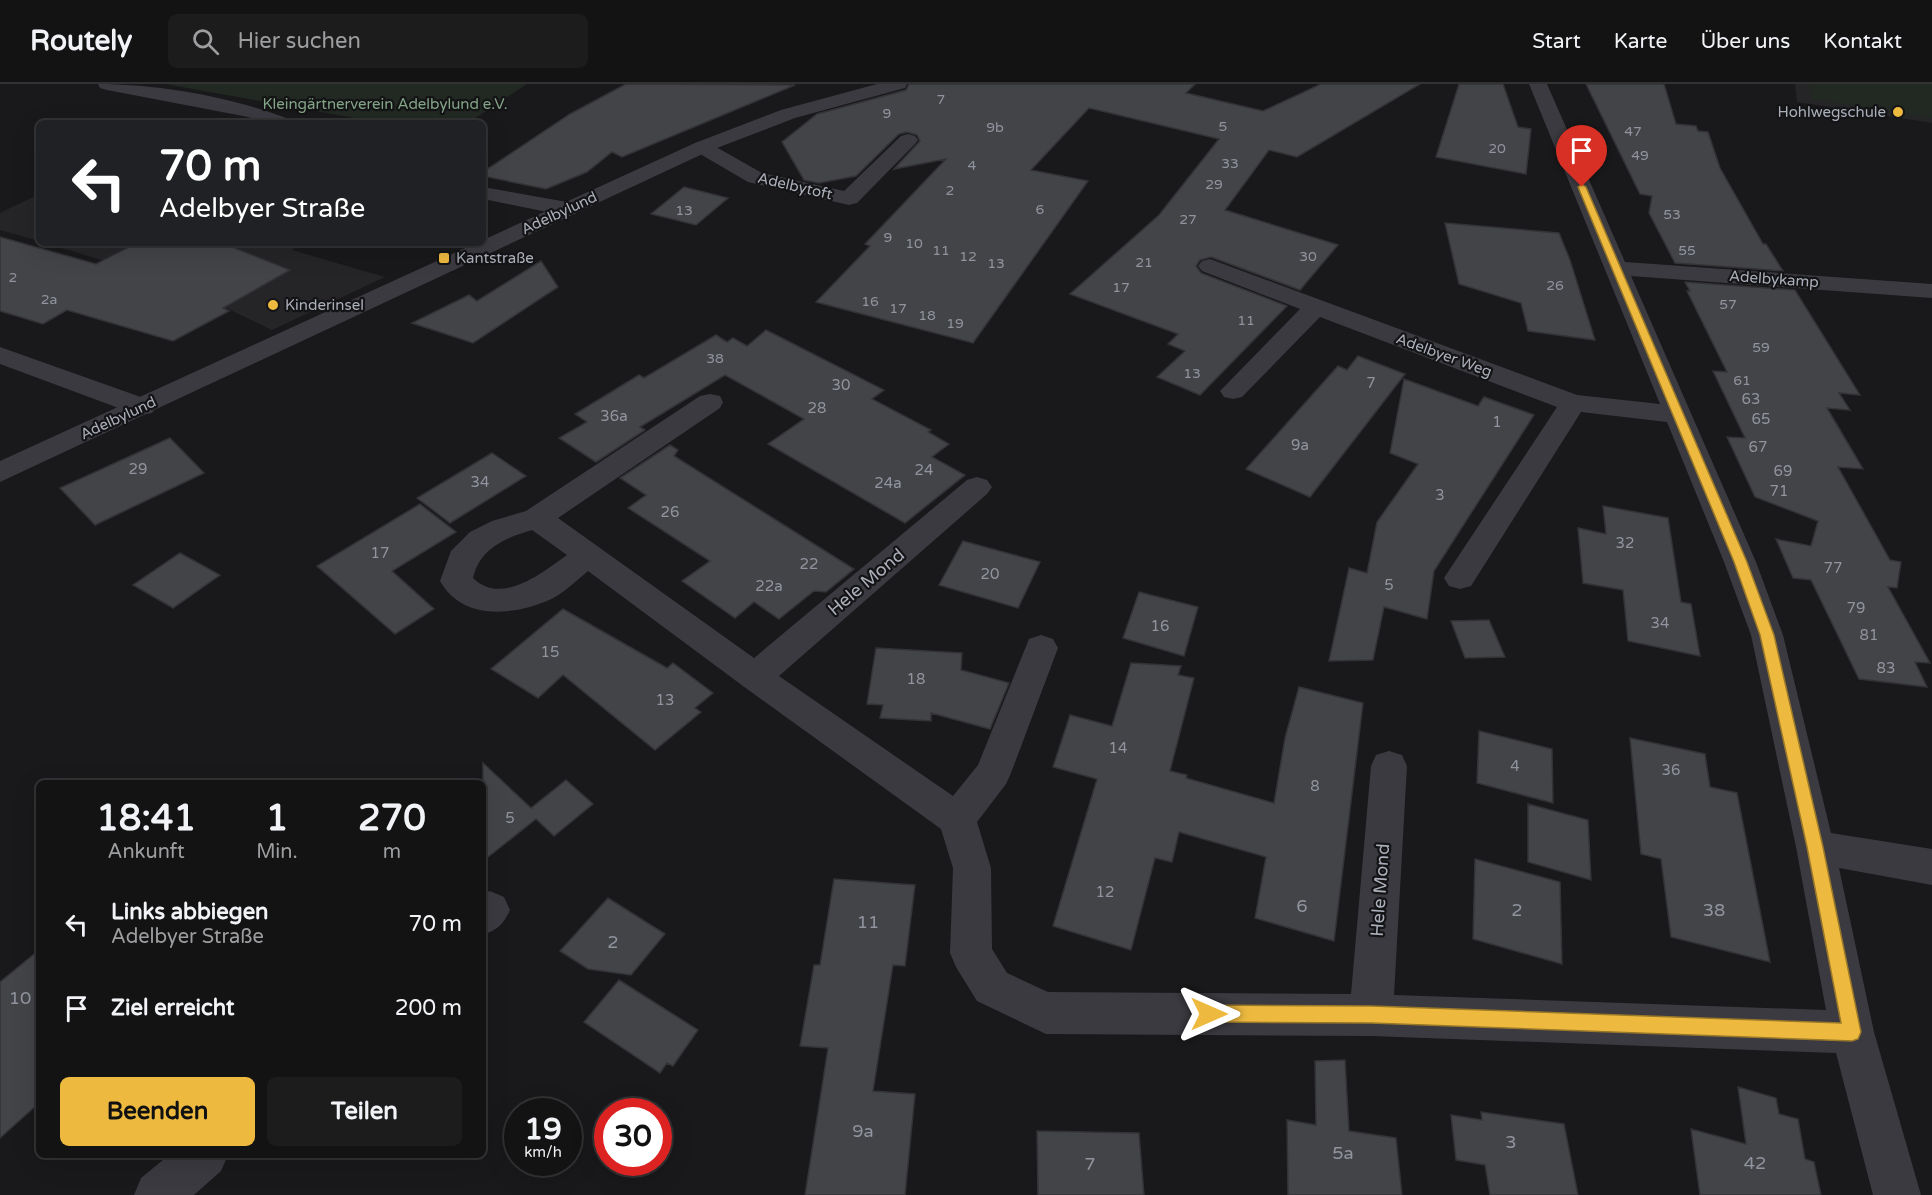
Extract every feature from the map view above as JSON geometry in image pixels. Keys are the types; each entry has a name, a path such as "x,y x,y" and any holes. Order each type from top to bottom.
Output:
{"street":[{"path":"107,84 253,112 274,120"},
{"name":"Adelbylund","path":"0,472 702,147 788,114 898,84"},
{"path":"1538,84 1740,562 1767,635 1815,847 1852,1032 1897,1195"},
{"name":"Adelbytoft","path":"702,147 755,178 849,198 908,140"},
{"path":"486,194 567,209"},
{"name":"Adelbyer Weg","path":"1210,266 1573,403 1677,414"},
{"name":"Adelbykamp","path":"1617,267 1932,291"},
{"path":"1233,391 1316,307"},
{"path":"0,355 142,407"},
{"path":"588,556 538,591 499,602 471,596 456,581 462,559 481,540 503,528 537,518 710,402"},
{"path":"1460,578 1573,403"},
{"name":"Hele Mond","path":"755,676 977,487"},
{"path":"537,518 957,819 972,868 971,953 992,987 1046,1013 1371,1015 1852,1032"},
{"path":"957,819 993,773 1041,648"},
{"name":"Hele Mond","path":"1371,1015 1389,766"},
{"path":"1815,847 1932,867"},
{"path":"158,1195 201,1158"}],"shaded area":[{"name":"Hohlwegschule","path":"1795,84 1932,84 1932,123 1797,102"},
{"path":"36,195 36,240 0,230 0,213"},
{"name":"Kinderinsel","path":"55,246 298,246 292,250 385,277 272,330 165,279"}],"green space":[{"name":"Kleingärtnerverein Adelbylund e.V.","path":"165,84 527,84 473,120 366,120"},
{"name":"Hohlwegschule","path":"1809,84 1932,84 1932,118 1812,99"}],"building":[{"path":"626,84 795,85 622,157 612,152 587,172 546,189 486,177 486,170 570,114"},
{"path":"909,84 1195,84 1186,93 1263,111 1321,84 1420,84 1297,157 1269,150 1225,210 1338,245 1300,290 1211,257 1200,260 1196,266 1201,273 1287,306 1200,395 1157,377 1185,351 1168,344 1178,334 1070,294 1159,215 1219,139 1089,108 1031,170 1088,181 973,343 816,302 870,246 865,244 946,159 894,169 920,141 917,135 907,132 899,134 856,176 819,183 804,180 782,142 817,114 906,90"},
{"path":"1459,84 1503,84 1518,127 1531,129 1526,174 1436,157"},
{"path":"1586,84 1664,84 1676,124 1696,126 1698,131 1708,132 1720,168 1763,244 1766,244 1783,271 1675,263 1649,213 1652,196 1640,194"},
{"path":"684,187 728,198 696,225 651,214"},
{"path":"1445,223 1559,233 1570,260 1595,340 1528,331 1521,303 1459,284"},
{"path":"0,237 96,264 131,246 230,246 290,270 223,308 229,311 173,341 67,310 43,324 0,311"},
{"path":"541,261 558,287 473,343 412,323 469,295 477,301"},
{"path":"1685,282 1795,290 1860,395 1839,393 1850,410 1827,408 1863,469 1838,467 1890,560 1901,562 1897,588 1888,587 1930,663 1915,662 1927,687 1859,679 1811,580 1793,578 1776,539 1811,546 1818,521 1755,497 1727,437 1745,438 1713,371 1727,372 1687,291 1690,291"},
{"path":"766,330 884,390 872,399 931,430 928,432 949,444 932,457 965,475 905,523 768,444 804,419 725,375 640,427 645,430 596,462 559,438 587,422 575,414 639,375 644,378 716,335 727,342 733,338 747,346"},
{"path":"1358,356 1405,374 1310,497 1246,469 1338,366 1347,370"},
{"path":"1404,379 1478,406 1484,397 1534,415 1434,571 1427,619 1384,607 1373,660 1329,661 1349,568 1367,573 1377,522 1418,464 1390,453"},
{"path":"170,438 204,473 95,525 60,488"},
{"path":"670,445 678,450 674,456 854,569 826,592 814,591 779,619 754,602 735,618 682,581 710,561 628,508 646,495 620,478"},
{"path":"492,453 526,476 450,523 417,498"},
{"path":"420,504 456,532 392,571 434,609 395,634 317,566"},
{"path":"1603,506 1668,518 1681,602 1691,604 1700,656 1628,641 1623,590 1583,583 1578,528 1606,534"},
{"path":"963,541 1040,562 1018,608 939,585"},
{"path":"180,553 220,575 173,608 133,585"},
{"path":"1139,592 1198,607 1184,656 1123,638"},
{"path":"563,609 667,668 673,663 713,693 695,708 701,712 655,750 563,675 538,698 491,669"},
{"path":"1489,620 1505,657 1465,658 1451,621"},
{"path":"876,648 962,653 961,670 1009,683 990,729 931,713 931,721 880,718 883,705 867,704"},
{"path":"1131,663 1181,666 1178,675 1194,678 1170,771 1187,775 1186,778 1274,803 1285,738 1299,687 1363,703 1334,941 1255,918 1266,857 1179,832 1172,862 1155,858 1131,950 1053,926 1097,779 1053,767 1070,715 1112,726"},
{"path":"1479,731 1552,749 1553,803 1477,783"},
{"path":"1630,738 1705,754 1710,787 1737,793 1770,962 1671,937 1661,859 1641,854"},
{"path":"483,763 531,808 566,780 593,804 554,836 536,819 486,859 486,780 483,780"},
{"path":"1528,804 1588,820 1591,880 1528,862"},
{"path":"1475,859 1560,882 1562,964 1473,939"},
{"path":"834,879 915,885 905,966 893,965 873,1091 915,1094 905,1195 805,1195 828,1048 800,1046 814,965 820,965"},
{"path":"608,898 665,934 631,975 588,969 560,951"},
{"path":"36,952 36,1106 0,1138 0,982"},
{"path":"619,980 698,1030 673,1066 667,1063 660,1073 584,1022"},
{"path":"1345,1060 1349,1131 1396,1138 1402,1195 1288,1195 1287,1120 1316,1125 1315,1061"},
{"path":"1738,1087 1776,1098 1779,1114 1798,1119 1805,1159 1814,1162 1821,1195 1700,1195 1691,1129 1746,1144"},
{"path":"1481,1112 1564,1124 1578,1195 1490,1195 1485,1165 1456,1160 1451,1115 1482,1120"},
{"path":"1037,1131 1139,1133 1144,1195 1038,1195"}],"place":[{"name":"Hohlwegschule","path":"1898,112"},
{"name":"Kantstraße","path":"444,258"},
{"name":"Kinderinsel","path":"273,305"}],"route":[{"path":"1209,1014 1371,1015 1852,1032 1815,847 1767,635 1740,562 1582,187"}]}
